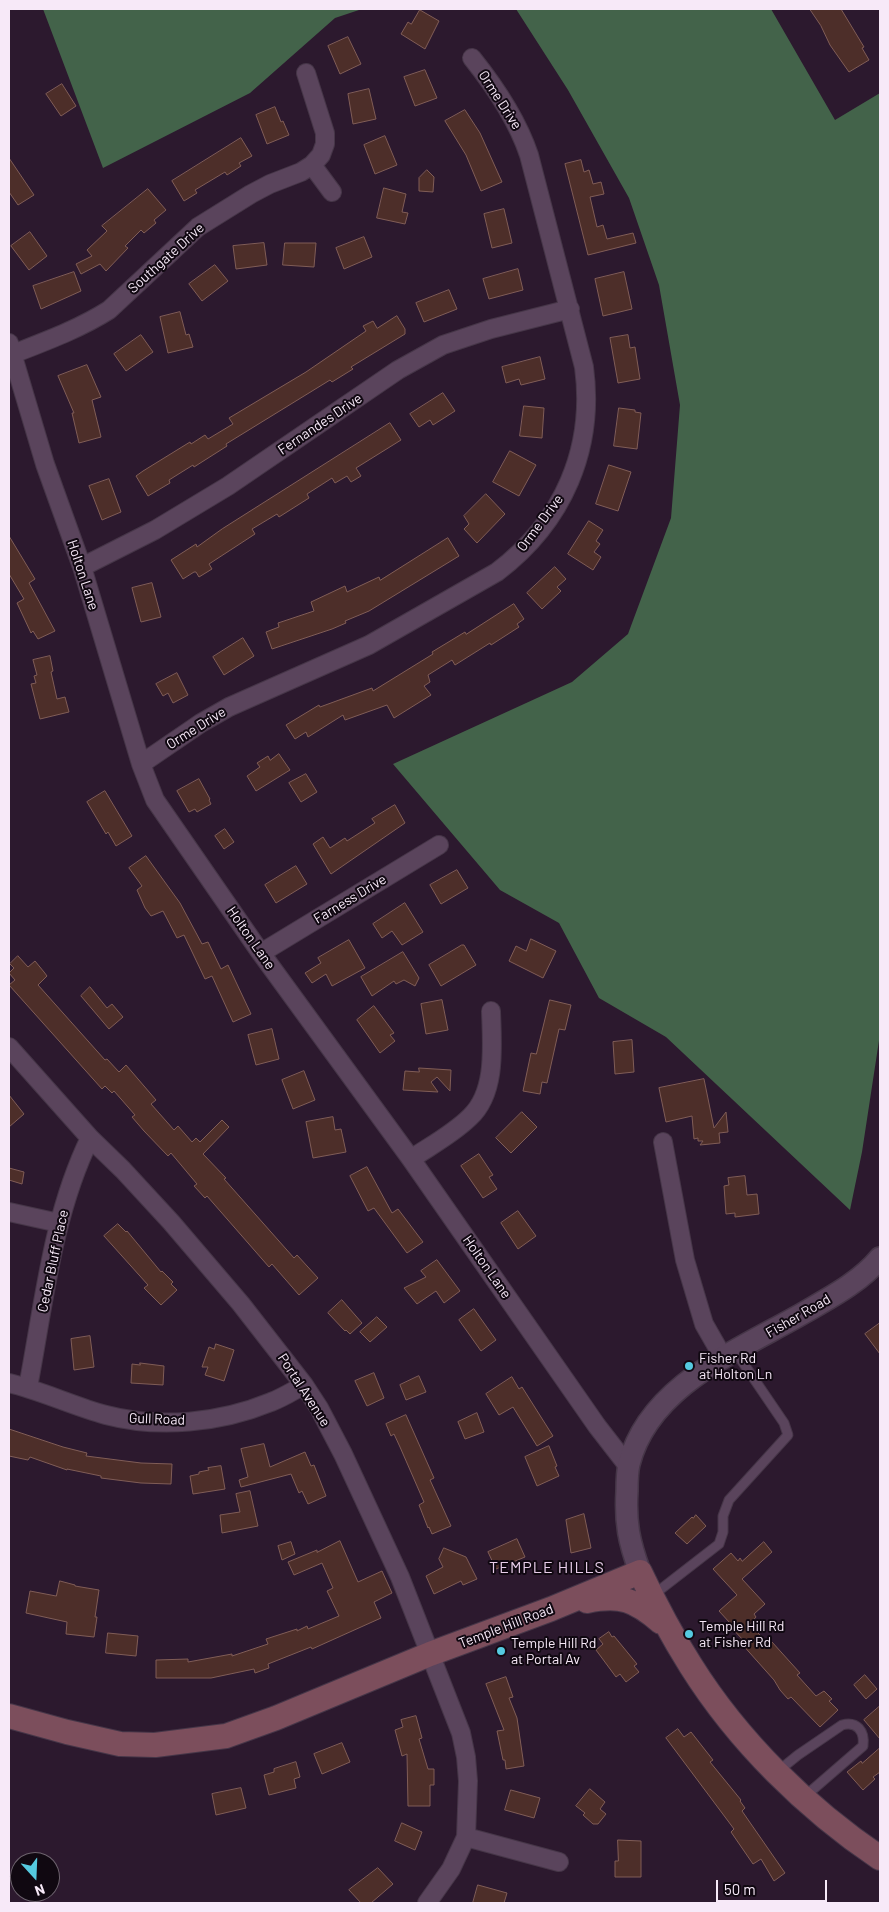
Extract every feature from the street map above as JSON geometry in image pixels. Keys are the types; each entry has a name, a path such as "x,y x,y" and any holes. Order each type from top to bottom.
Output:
{"main road":[{"path":"640,1572 651,1596 691,1667 724,1713 803,1798 827,1819 880,1858"},
{"name":"Temple Hill Road","path":"9,1716 120,1744 155,1745 226,1736 276,1718 430,1654 551,1609 640,1572"},
{"path":"551,1609 596,1599 629,1600 648,1611 669,1629"}],"street":[{"name":"Orme Drive","path":"141,764 200,723 229,707 346,656 421,616 496,572 527,544 554,510 564,493 572,475 583,439 586,422 586,384 570,309 530,155 509,109 472,58"},
{"path":"306,73 325,133 323,151 312,165 332,192"},
{"name":"Southgate Drive","path":"11,348 67,333 96,318 109,310 198,226 250,194 301,172 312,165"},
{"name":"Fernandes Drive","path":"82,567 155,530 228,486 398,370 443,345 491,329 570,309"},
{"name":"Holton Lane","path":"11,348 46,464 82,567 141,764 156,800 261,953 411,1159 597,1426 628,1466"},
{"name":"Farness Drive","path":"261,953 439,845"},
{"path":"411,1159 471,1117 484,1097 490,1066 491,1011"},
{"name":"Portal Avenue","path":"9,1047 90,1138 123,1170 241,1304 304,1385 319,1408 343,1454 400,1577 461,1733 466,1757 468,1782 466,1837"},
{"name":"Cedar Bluff Place","path":"28,1387 58,1223 70,1186 90,1138"},
{"path":"663,1142 685,1260 704,1324 729,1355"},
{"path":"9,1212 58,1223"},
{"name":"Fisher Road","path":"640,1572 630,1547 626,1522 628,1466 644,1426 663,1403 684,1384 729,1355 850,1285 872,1268 880,1258"},
{"name":"Gull Road","path":"9,1383 28,1387 66,1403 107,1415 139,1421 157,1422 224,1417 272,1402 304,1385"},
{"path":"427,1903 434,1896 451,1868 466,1837 559,1862"}],"lane":[{"path":"651,1596 719,1544 723,1532 723,1516 729,1500 788,1435 784,1423 729,1355"},
{"path":"777,1772 842,1725 857,1726 862,1732 863,1746 803,1798"}],"green space":[{"path":"43,9 362,9 335,18 250,93 103,168"},
{"path":"516,9 771,9 835,120 880,93 880,1034 862,1152 850,1210 666,1037 599,998 559,923 500,890 393,764 572,682 628,634 671,518 680,405 659,285 629,198 568,90"}],"building":[{"path":"810,9 841,9 864,47 862,48 869,60 849,72 830,45"},
{"path":"420,10 439,21 425,49 401,34 408,22 411,24"},
{"path":"348,37 361,64 340,74 328,46"},
{"path":"425,70 437,98 415,106 404,77"},
{"path":"62,84 76,106 61,116 46,94"},
{"path":"369,89 376,119 353,124 348,94"},
{"path":"275,107 289,135 267,144 256,115"},
{"path":"465,110 480,133 502,182 481,191 466,155 445,121"},
{"path":"385,136 397,165 375,174 364,145"},
{"path":"241,138 252,156 239,163 241,166 227,175 225,172 195,190 197,193 184,201 172,181"},
{"path":"9,158 34,195 18,205 9,192"},
{"path":"581,160 584,172 589,170 593,184 601,182 604,194 590,197 597,227 603,225 607,239 633,233 636,243 588,255 565,164"},
{"path":"427,170 434,177 433,192 419,191 419,178"},
{"path":"384,188 406,194 402,212 408,213 405,224 377,218"},
{"path":"148,189 166,210 154,220 156,223 144,233 141,230 125,246 128,248 106,271 100,264 81,274 76,264 92,256 87,250 107,231 102,226"},
{"path":"504,209 512,243 492,248 484,214"},
{"path":"30,232 47,256 29,270 11,246"},
{"path":"364,237 372,257 344,269 336,248"},
{"path":"264,243 267,265 236,269 233,246"},
{"path":"285,243 316,243 314,267 283,265"},
{"path":"215,265 228,281 202,301 189,284"},
{"path":"518,269 523,290 489,299 483,279"},
{"path":"74,272 81,291 41,309 33,286"},
{"path":"624,272 632,309 603,316 595,279"},
{"path":"449,290 457,309 424,322 416,303"},
{"path":"180,312 186,335 189,334 193,347 168,353 160,317"},
{"path":"397,316 405,329 405,334 351,367 353,369 332,382 330,380 226,444 227,446 169,480 170,483 148,496 136,476 190,442 191,444 205,435 208,439 233,424 229,418 306,372 366,331 363,326 373,321 377,328"},
{"path":"141,335 153,352 126,371 114,354"},
{"path":"628,335 630,348 635,347 640,379 618,383 610,338"},
{"path":"540,357 545,379 521,385 519,379 506,383 502,367"},
{"path":"87,365 101,397 92,400 101,437 79,443 72,413 74,413 58,376"},
{"path":"443,393 455,411 433,425 430,420 419,427 410,414"},
{"path":"524,406 544,408 542,438 520,436"},
{"path":"619,408 635,410 635,412 641,413 637,449 614,446"},
{"path":"390,423 401,440 356,468 361,476 351,482 347,476 335,483 332,478 307,494 309,498 279,517 277,514 252,529 255,534 209,564 212,569 199,577 194,572 183,579 171,560 196,544 197,547 222,529"},
{"path":"510,451 536,465 519,496 493,482"},
{"path":"609,465 631,472 618,511 596,504"},
{"path":"109,479 121,512 102,520 89,486"},
{"path":"486,494 505,514 477,543 464,529 469,524 464,516"},
{"path":"589,521 603,530 596,541 600,544 594,552 601,557 593,570 568,554"},
{"path":"9,536 35,579 29,583 55,631 38,639 33,631 31,633 17,603 24,599 9,574"},
{"path":"448,538 459,556 369,611 345,621 346,623 272,649 266,632 279,627 278,623 314,611 311,602 345,586 347,592 379,577 380,580"},
{"path":"555,567 566,579 557,587 561,591 542,609 527,593"},
{"path":"152,583 161,617 141,622 132,588"},
{"path":"514,604 524,619 517,624 519,627 455,665 452,660 428,675 430,682 424,686 431,695 394,718 387,705 345,720 343,715 308,737 306,732 295,739 286,725 319,705 320,707 372,688 373,691 433,654 432,652 465,632 466,634"},
{"path":"243,638 254,656 224,675 213,657"},
{"path":"50,656 53,671 51,672 57,699 65,697 69,712 40,719 31,684 36,683 34,676 37,675 33,660"},
{"path":"177,673 188,695 173,703 168,693 163,696 156,684"},
{"path":"279,754 290,770 256,791 247,776 260,767 257,763 268,756 270,760"},
{"path":"306,774 317,792 301,802 289,783"},
{"path":"199,779 211,804 197,812 195,809 189,812 177,791"},
{"path":"105,791 132,836 116,846 108,832 106,834 87,802"},
{"path":"395,805 405,823 331,874 313,844 323,837 330,848 345,838 347,841 375,823 372,819"},
{"path":"225,829 234,842 224,849 215,836"},
{"path":"146,856 180,903 202,944 208,942 221,969 228,965 251,1014 233,1022 212,976 205,979 184,935 177,938 163,911 151,916 145,908 137,890 142,886 129,868"},
{"path":"296,866 307,884 276,903 265,885"},
{"path":"457,870 468,888 441,904 430,885"},
{"path":"405,903 423,932 402,945 392,931 382,938 373,924"},
{"path":"531,939 556,951 543,978 509,961 516,946 526,951"},
{"path":"349,940 365,968 332,986 326,974 312,983 305,973 321,963 318,958"},
{"path":"464,945 476,965 441,986 429,965"},
{"path":"403,952 419,978 415,986 404,980 396,984 394,981 372,996 361,977"},
{"path":"18,956 28,967 35,961 47,976 38,985 105,1060 107,1059 119,1072 126,1065 156,1100 151,1104 174,1130 178,1126 192,1142 196,1138 200,1142 222,1120 229,1127 203,1154 226,1178 224,1179 294,1258 297,1255 318,1278 299,1295 272,1264 269,1267 207,1196 205,1198 194,1186 197,1184 171,1153 168,1156 144,1131 132,1117 135,1115 114,1091 112,1093 105,1086 102,1089 9,985 15,980 9,973 14,968 10,964"},
{"path":"90,987 107,1008 112,1004 123,1017 109,1029 81,996"},
{"path":"442,1000 448,1030 426,1034 421,1004"},
{"path":"550,1000 571,1005 565,1030 559,1029 547,1083 542,1082 540,1094 523,1091 531,1053 536,1054"},
{"path":"374,1006 394,1033 390,1035 395,1041 380,1053 357,1020"},
{"path":"272,1029 279,1059 256,1065 248,1035"},
{"path":"632,1040 634,1072 615,1074 613,1042"},
{"path":"419,1068 451,1070 450,1091 437,1077 431,1082 438,1092 403,1090 405,1071 419,1072"},
{"path":"304,1071 315,1100 293,1109 282,1080"},
{"path":"704,1079 714,1128 726,1112 728,1132 719,1133 720,1143 700,1145 703,1141 698,1141 698,1138 694,1139 692,1116 666,1122 659,1088"},
{"path":"9,1095 24,1114 9,1127"},
{"path":"522,1112 537,1127 511,1153 496,1138"},
{"path":"333,1117 335,1130 341,1129 346,1152 313,1158 306,1122"},
{"path":"479,1154 493,1175 489,1177 497,1189 483,1198 461,1166"},
{"path":"367,1167 392,1213 398,1209 423,1242 407,1253 374,1208 368,1211 350,1176"},
{"path":"9,1168 24,1172 22,1184 9,1180"},
{"path":"745,1176 747,1195 757,1194 759,1214 735,1217 735,1213 726,1214 724,1186 729,1185 728,1178"},
{"path":"518,1211 536,1236 518,1249 501,1223"},
{"path":"118,1224 127,1231 161,1272 173,1282 171,1284 177,1290 161,1305 144,1288 148,1285 104,1236"},
{"path":"437,1260 460,1291 444,1303 436,1291 417,1304 404,1288 426,1277 421,1271"},
{"path":"342,1300 362,1323 350,1334 328,1313"},
{"path":"474,1309 496,1340 481,1351 459,1320"},
{"path":"377,1317 387,1327 370,1342 360,1332"},
{"path":"880,1323 880,1354 865,1334"},
{"path":"90,1336 94,1367 74,1370 71,1339"},
{"path":"216,1344 234,1350 224,1381 205,1375 208,1367 202,1367 209,1347 214,1349"},
{"path":"140,1363 164,1366 163,1385 131,1383 132,1364 140,1365"},
{"path":"374,1373 384,1398 367,1406 355,1381"},
{"path":"419,1376 426,1392 406,1400 400,1385"},
{"path":"512,1377 519,1389 522,1387 553,1436 537,1446 513,1407 499,1415 486,1394"},
{"path":"477,1413 484,1432 465,1439 458,1422"},
{"path":"406,1415 434,1478 430,1480 451,1526 432,1534 419,1505 424,1502 394,1434 391,1436 386,1424"},
{"path":"9,1429 87,1453 86,1456 141,1463 172,1464 171,1484 141,1483 101,1478 101,1476 67,1470 30,1457 28,1460 9,1456"},
{"path":"264,1444 270,1467 305,1452 311,1466 314,1465 326,1496 308,1504 302,1491 299,1493 291,1474 241,1487 239,1480 248,1477 241,1449"},
{"path":"549,1446 559,1476 537,1486 525,1457"},
{"path":"221,1466 225,1489 193,1494 190,1476 209,1470 208,1468"},
{"path":"250,1491 258,1526 222,1533 220,1515 240,1512 236,1494"},
{"path":"584,1514 591,1548 571,1553 566,1520"},
{"path":"696,1515 706,1526 687,1544 675,1533"},
{"path":"517,1539 525,1557 496,1569 488,1552"},
{"path":"340,1541 358,1582 382,1571 392,1593 374,1602 381,1618 312,1649 311,1647 268,1664 269,1668 255,1673 254,1669 211,1678 156,1678 156,1660 188,1659 188,1662 232,1654 232,1656 268,1644 266,1639 297,1629 297,1631 307,1626 308,1629 339,1616 327,1591 333,1588 322,1563 294,1575 288,1562 317,1550 317,1552"},
{"path":"291,1542 295,1554 282,1560 278,1546"},
{"path":"764,1542 772,1552 742,1579 765,1604 754,1614 756,1617 750,1624 768,1644 772,1642 800,1673 797,1675 816,1696 824,1691 832,1699 829,1701 838,1710 820,1727 791,1697 788,1699 780,1690 774,1680 741,1643 744,1641 719,1611 737,1595 713,1569 731,1553 738,1561 740,1558 742,1561"},
{"path":"444,1548 466,1557 477,1579 463,1585 461,1581 434,1594 426,1576 443,1567 439,1559"},
{"path":"60,1581 99,1590 94,1637 66,1634 67,1622 26,1613 30,1591 56,1596"},
{"path":"609,1632 637,1664 634,1666 639,1672 626,1682 620,1674 616,1677 596,1650 603,1644 599,1639"},
{"path":"108,1633 138,1636 136,1656 106,1653"},
{"path":"865,1675 877,1689 866,1699 854,1685"},
{"path":"506,1677 513,1697 509,1698 517,1718 524,1766 506,1769 497,1731 504,1730 486,1684"},
{"path":"880,1706 880,1739 864,1720"},
{"path":"416,1716 422,1738 419,1739 428,1769 434,1769 434,1785 430,1785 430,1806 408,1806 407,1754 402,1756 395,1730 403,1727 401,1720"},
{"path":"678,1729 684,1737 691,1732 713,1760 710,1762 741,1800 745,1808 742,1811 785,1873 774,1881 761,1859 753,1864 731,1832 734,1829 666,1738"},
{"path":"342,1743 350,1762 322,1774 314,1754"},
{"path":"880,1748 880,1772 873,1777 875,1779 863,1790 847,1772 861,1761 862,1763"},
{"path":"296,1762 300,1777 294,1779 296,1788 269,1795 264,1775 274,1772 274,1769"},
{"path":"241,1788 246,1808 216,1815 212,1794"},
{"path":"590,1789 605,1802 600,1809 606,1814 598,1824 593,1824 583,1815 585,1813 576,1806"},
{"path":"511,1790 540,1798 534,1818 505,1810"},
{"path":"402,1823 422,1832 415,1850 395,1841"},
{"path":"618,1840 641,1841 641,1877 615,1877 615,1861 618,1861"},
{"path":"378,1868 393,1884 371,1903 361,1903 349,1890"},
{"path":"478,1885 507,1893 504,1903 473,1903"}],"place":[{"name":"Fisher Rd at Holton Ln","path":"689,1366"},
{"name":"Temple Hill Rd at Fisher Rd","path":"689,1634"},
{"name":"Temple Hill Rd at Portal Av","path":"501,1651"}],"district":[{"name":"TEMPLE HILLS","path":"547,1568"}]}
